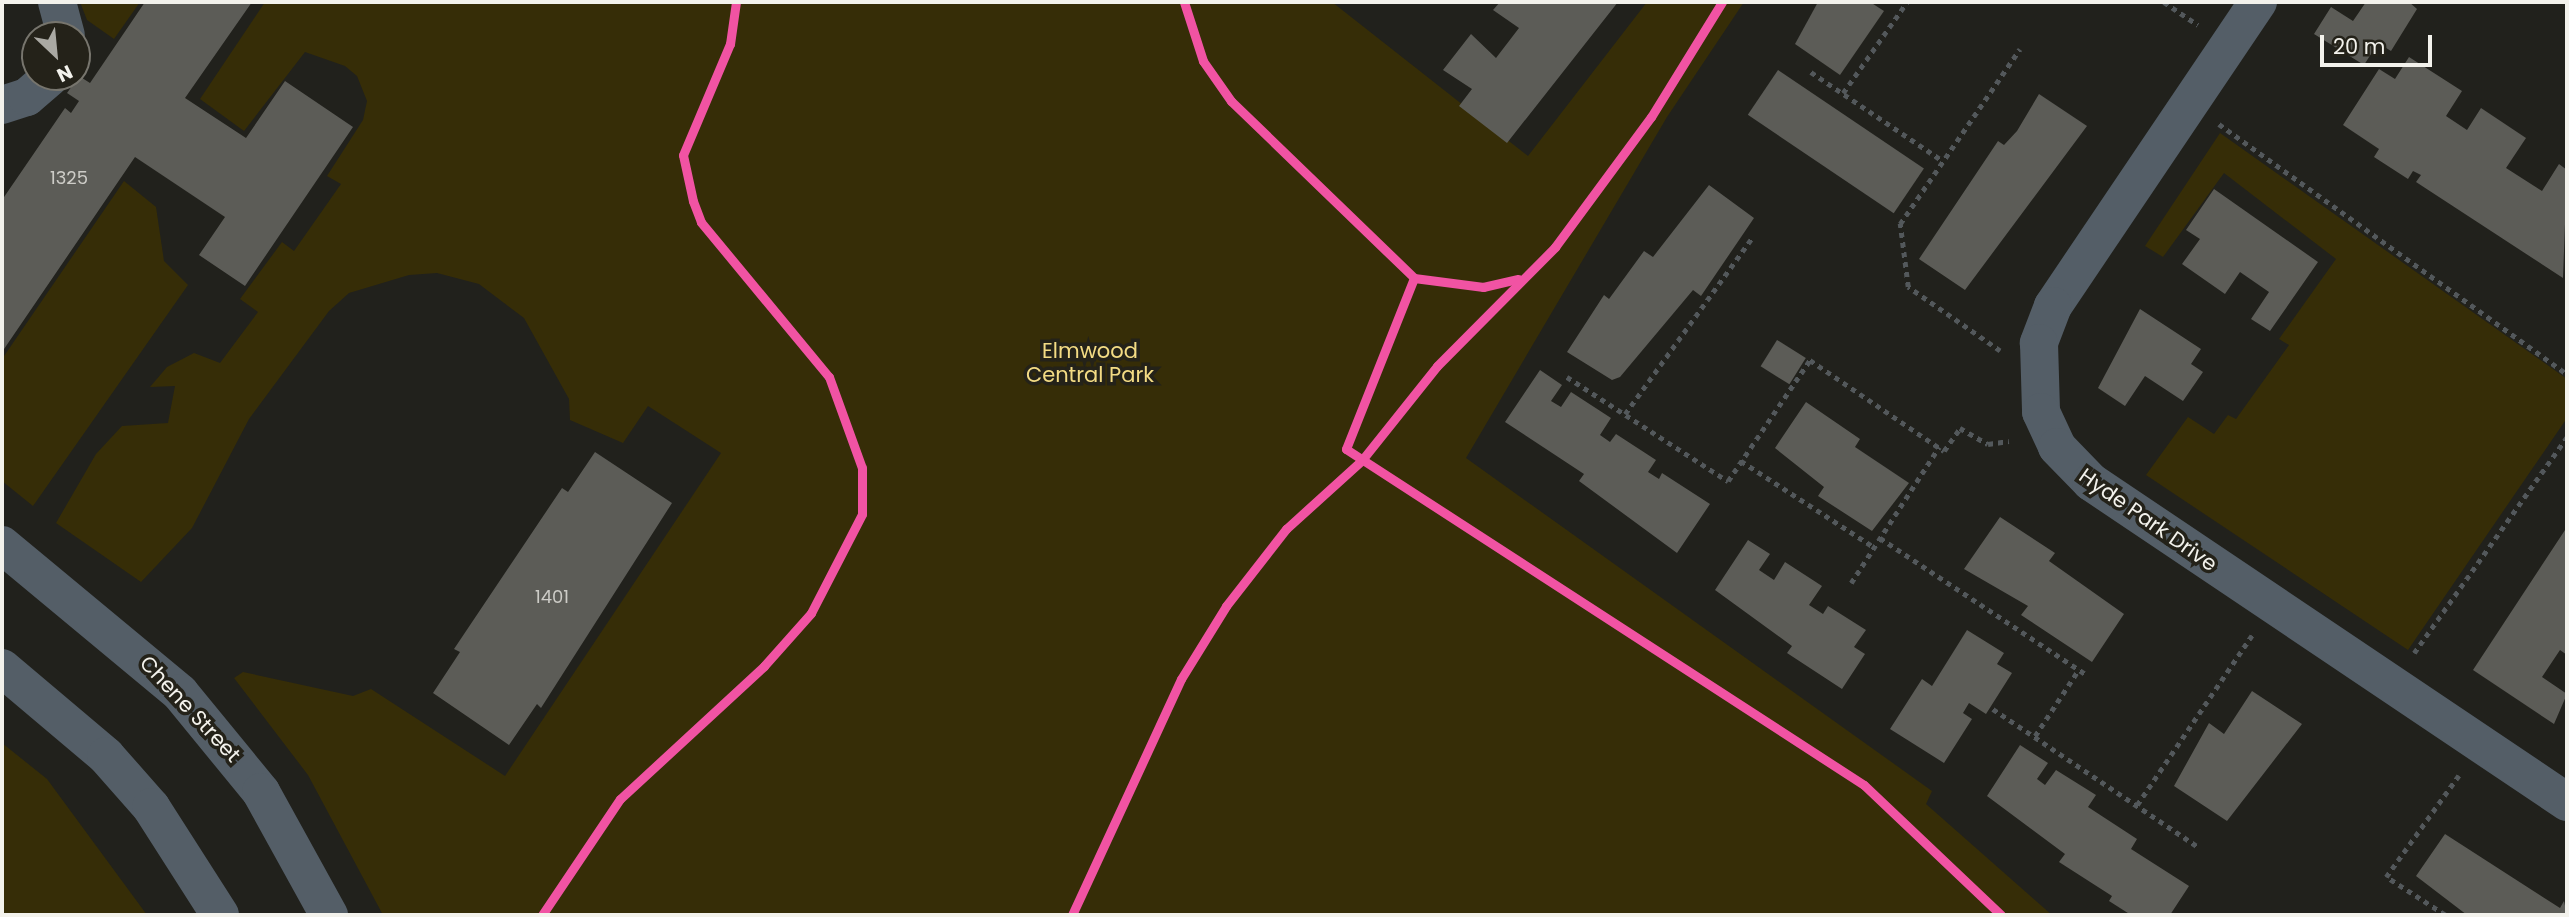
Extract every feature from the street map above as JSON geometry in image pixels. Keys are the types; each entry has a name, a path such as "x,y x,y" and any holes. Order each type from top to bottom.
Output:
{"street":[{"path":"57,2 62,21"},
{"name":"Hyde Park Drive","path":"2258,2 2053,306 2039,343 2041,412 2057,447 2091,482 2567,802"},
{"path":"2,105 27,97 34,91"},
{"name":"Chene Street","path":"2,545 180,693 261,792 329,915"},
{"path":"2,668 106,756 152,807 220,915"}],"path":[{"path":"1842,93 1907,2"},
{"path":"2164,2 2199,26"},
{"path":"2002,352 1908,287 1900,224 2020,49"},
{"path":"1811,72 1943,161"},
{"path":"2187,108 2218,124 2567,374"},
{"path":"1625,414 1752,238"},
{"path":"1567,376 1728,481 1810,360 1944,451 1961,428 1988,444 2009,441"},
{"path":"2390,685 2567,437"},
{"path":"1851,583 1939,447"},
{"path":"1741,461 1874,547"},
{"path":"1880,538 2087,675"},
{"path":"2137,805 2252,635"},
{"path":"2035,736 2078,669"},
{"path":"1993,709 2200,848"},
{"path":"2445,915 2386,877 2459,775"}],"green space":[{"path":"80,2 140,2 114,39 87,20"},
{"name":"Elmwood Central Park","path":"265,2 1332,2 1528,156 1647,2 1744,2 1667,117 1466,458 1932,791 1926,804 2052,915 383,915 308,775 234,678 243,672 353,696 371,689 505,776 721,453 648,406 623,443 570,420 569,399 524,318 479,284 437,273 409,275 349,293 329,311 249,419 192,528 141,582 56,523 96,454 122,426 168,423 175,386 150,387 167,367 194,353 220,363 258,312 240,299 282,242 294,251 341,184 327,176 363,120 367,101 357,76 345,66 305,52 244,131 200,99"},
{"path":"2220,133 2567,379 2567,418 2408,650 2146,475 2188,417 2214,434 2228,415 2236,419 2289,345 2279,339 2336,259 2224,173 2163,257 2145,246"},
{"path":"124,181 156,207 164,261 188,285 33,506 2,481 2,359"},
{"path":"2,743 47,779 147,915 2,915"}],"building":[{"path":"145,2 252,2 185,98 246,138 285,81 353,127 245,286 199,255 225,217 135,157 2,352 2,200 65,108 71,113 79,101 67,93 68,91 91,91 91,82"},
{"path":"1500,2 1618,2 1507,143 1459,106 1472,89 1443,70 1471,34 1496,58 1519,28 1493,10"},
{"path":"1818,2 1870,2 1884,11 1840,75 1795,44"},
{"path":"2366,2 2409,2 2417,9 2391,51 2378,43 2364,65 2314,34 2331,7 2353,21"},
{"path":"2409,57 2462,91 2446,116 2467,130 2481,108 2526,138 2506,168 2542,191 2559,164 2567,170 2563,278 2416,182 2421,175 2413,171 2408,179 2374,157 2379,149 2343,125 2379,69 2395,79"},
{"path":"1778,70 1924,168 1894,213 1748,115"},
{"path":"2039,94 2087,126 1965,290 1919,259 1998,141 2004,145 2017,131"},
{"path":"1709,185 1754,218 1701,296 1693,290 1620,377 1612,380 1567,352 1604,295 1609,299 1644,251 1653,257"},
{"path":"2214,189 2318,262 2270,331 2251,319 2269,292 2240,272 2225,294 2182,264 2200,239 2186,230"},
{"path":"2140,309 2201,349 2191,364 2203,372 2183,401 2145,376 2125,406 2098,388"},
{"path":"1777,340 1806,358 1789,384 1761,366"},
{"path":"1540,370 1562,385 1551,401 1561,407 1571,392 1611,418 1600,435 1610,442 1616,434 1656,460 1648,472 1659,479 1662,473 1710,504 1677,553 1579,481 1584,474 1505,422"},
{"path":"1806,402 1860,439 1855,447 1909,483 1872,531 1818,496 1824,487 1775,448"},
{"path":"595,452 672,503 541,708 537,704 509,745 433,693 460,652 454,649 562,488 568,492"},
{"path":"2000,517 2055,553 2049,561 2124,614 2092,662 2021,615 2028,606 1964,569"},
{"path":"2567,527 2567,655 2560,650 2542,677 2567,694 2554,724 2473,670"},
{"path":"1748,540 1770,554 1759,570 1774,580 1785,562 1822,586 1809,605 1823,614 1828,606 1866,630 1854,647 1865,654 1842,689 1787,653 1792,646 1715,590"},
{"path":"1967,630 2004,653 1997,664 2012,673 1986,714 1969,703 1963,713 1972,719 1944,763 1890,729 1922,679 1932,686"},
{"path":"2252,691 2302,724 2227,821 2174,786 2209,723 2224,734"},
{"path":"2020,745 2048,763 2037,779 2045,785 2056,770 2096,795 2088,807 2137,839 2131,849 2189,886 2170,915 2131,915 2109,901 2112,896 2059,862 2065,854 1987,796"},
{"path":"2445,834 2560,908 2564,901 2567,915 2467,915 2416,876"}],"cycle path":[{"path":"542,915 620,799 764,666 811,613 862,514 862,468 829,377 701,222 693,201 683,155 730,44 736,2"},
{"path":"1184,2 1203,61 1231,101 1414,278 1483,287 1518,279"},
{"path":"1072,915 1181,679 1226,606 1286,529 1362,460 1437,366 1555,247 1651,117 1722,2"},
{"path":"1414,278 1346,449 1864,785 2001,915"}]}
